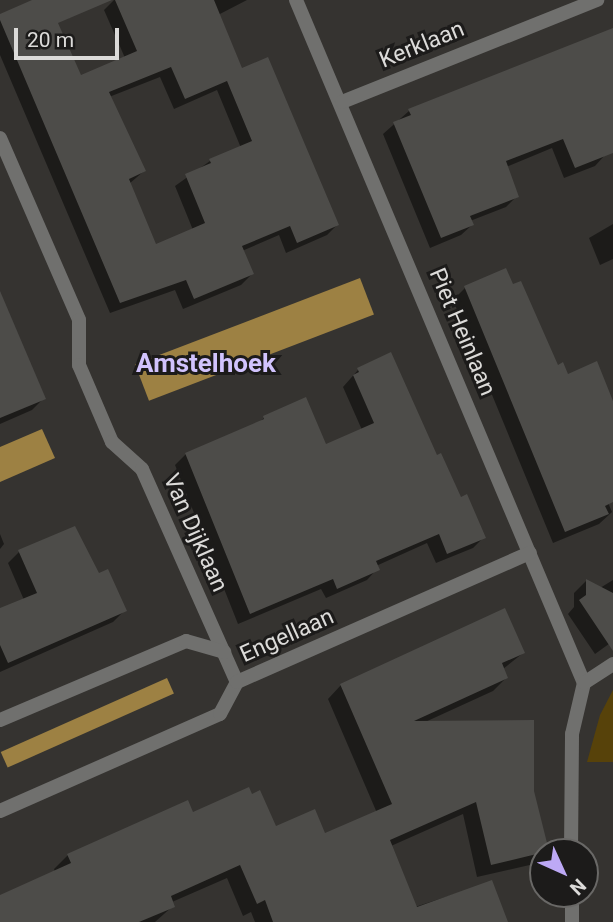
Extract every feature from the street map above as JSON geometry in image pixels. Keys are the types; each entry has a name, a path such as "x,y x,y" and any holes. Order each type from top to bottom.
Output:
{"street":[{"name":"Piet Heinlaan","path":"296,0 584,683"},
{"name":"Kerklaan","path":"341,102 597,0"},
{"name":"Van Dijklaan","path":"0,138 79,320 79,365 106,429 112,442 142,469 237,682"},
{"name":"Engellaan","path":"0,811 220,714 237,682 530,553"},
{"name":"Engellaan","path":"0,720 186,641 224,652"},
{"path":"571,838 572,734 584,683 613,664"}],"shaded area":[{"path":"360,278 374,314 149,401 135,364"},
{"path":"42,429 55,458 0,482 0,447"},
{"path":"167,678 174,694 8,768 1,752"},
{"path":"613,690 613,762 587,762 600,715"}],"building":[{"path":"32,0 112,0 58,23 81,75 137,51 115,0 214,0 242,68 268,57 339,225 297,243 290,226 242,246 254,274 194,299 186,280 120,303 0,20 0,14","holes":["171,67 185,99 227,81 252,141 209,159 211,163 185,174 205,223 156,244 129,179 146,171 109,92"]},
{"path":"613,28 613,153 575,168 563,139 506,161 519,197 470,216 474,225 441,238 393,122 411,115 408,109"},
{"path":"506,268 513,284 521,281 558,365 563,362 568,374 597,361 613,401 613,502 605,506 609,514 565,532 464,286"},
{"path":"0,291 46,399 0,418"},
{"path":"391,352 437,455 441,453 461,497 467,494 486,538 447,554 439,534 376,561 380,570 337,589 333,579 250,614 185,453 264,419 263,416 306,397 326,444 374,423 353,375 359,372 357,368"},
{"path":"75,526 99,573 108,569 127,611 8,663 0,645 0,608 37,593 18,550"},
{"path":"586,579 613,593 613,651 579,600 586,595"},
{"path":"505,608 525,653 502,663 508,678 414,721 534,720 534,791 546,838 529,838 529,856 491,865 476,802 390,840 417,907 492,880 508,922 273,922 265,900 257,904 240,865 171,896 175,907 139,922 0,922 0,895 71,863 67,854 188,800 193,812 249,787 252,794 260,790 276,826 315,809 325,833 392,804 340,684"}],"district":[{"name":"Amstelhoek","path":"206,364"}]}
